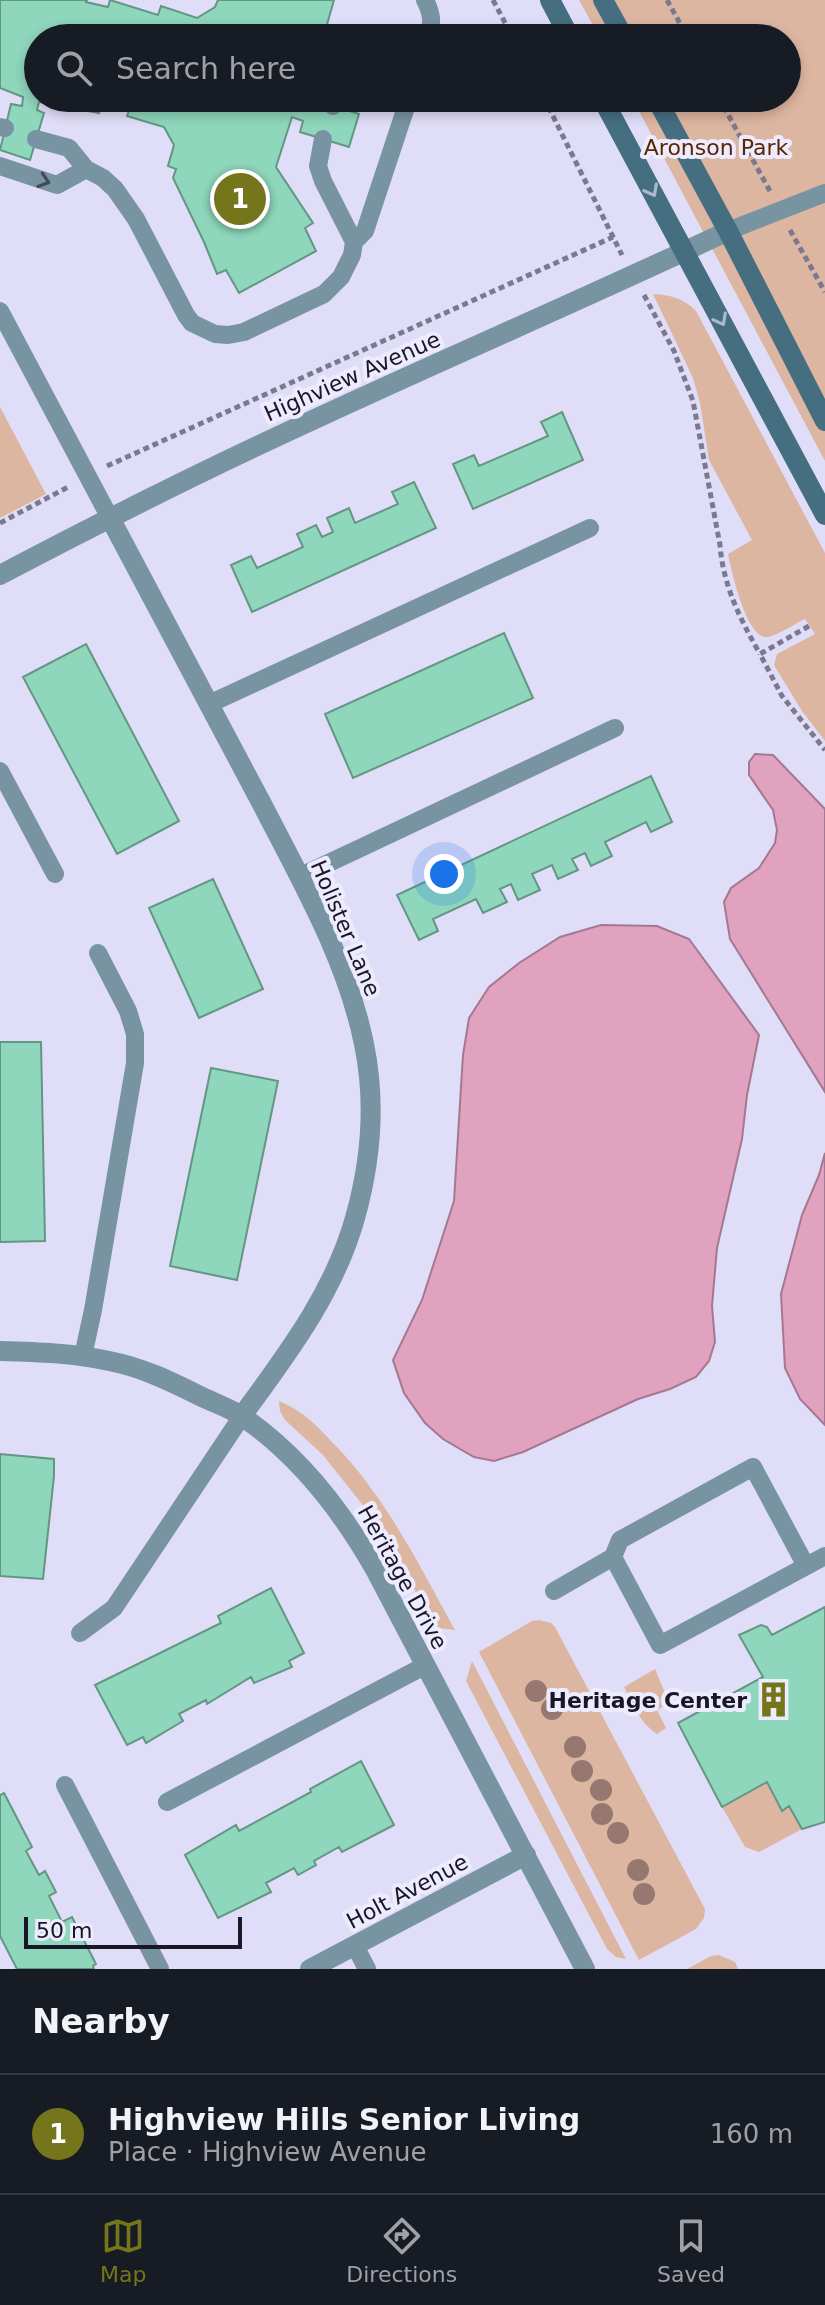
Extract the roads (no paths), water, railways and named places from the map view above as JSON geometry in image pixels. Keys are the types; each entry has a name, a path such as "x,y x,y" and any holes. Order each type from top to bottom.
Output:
{"main road":[{"path":"550,0 563,24"},
{"path":"603,0 616,24"},
{"path":"610,112 825,515"},
{"path":"664,112 825,421"}],"street":[{"name":"Highview Avenue","path":"0,575 287,432 728,231"},
{"name":"Holister Lane","path":"110,518 299,877 344,975 356,1010 369,1075 370,1143 355,1217 337,1268 288,1353 242,1416"},
{"name":"Heritage Drive","path":"0,1351 83,1356 162,1377 242,1416 290,1456 356,1534 585,1969"},
{"name":"Holt Avenue","path":"310,1969 526,1855"}],"lane":[{"path":"425,0 433,24"},
{"path":"354,242 365,231 404,112"},
{"path":"36,139 69,148 86,169 103,178 125,201 192,323 215,334 228,335 244,332 324,294 341,277 352,255 354,242 318,166 323,139"},
{"path":"0,166 57,185 86,169"},
{"path":"728,231 825,193"},
{"path":"0,311 110,518"},
{"path":"209,704 590,528"},
{"path":"299,877 615,728"},
{"path":"0,771 55,874"},
{"path":"83,1356 135,1063 135,1034 128,1011 98,953"},
{"path":"80,1633 114,1608 242,1416"},
{"path":"554,1591 613,1557 620,1540 753,1467 806,1566"},
{"path":"613,1557 660,1645 825,1556"},
{"path":"167,1802 426,1665"},
{"path":"65,1785 160,1969"},
{"path":"355,1946 367,1969"}],"place":[{"name":"Highview Hills Senior Living","path":"240,199"},
{"name":"Heritage Center","path":"773,1700"}],"park label":[{"name":"Aronson Park","path":"716,147"}]}
